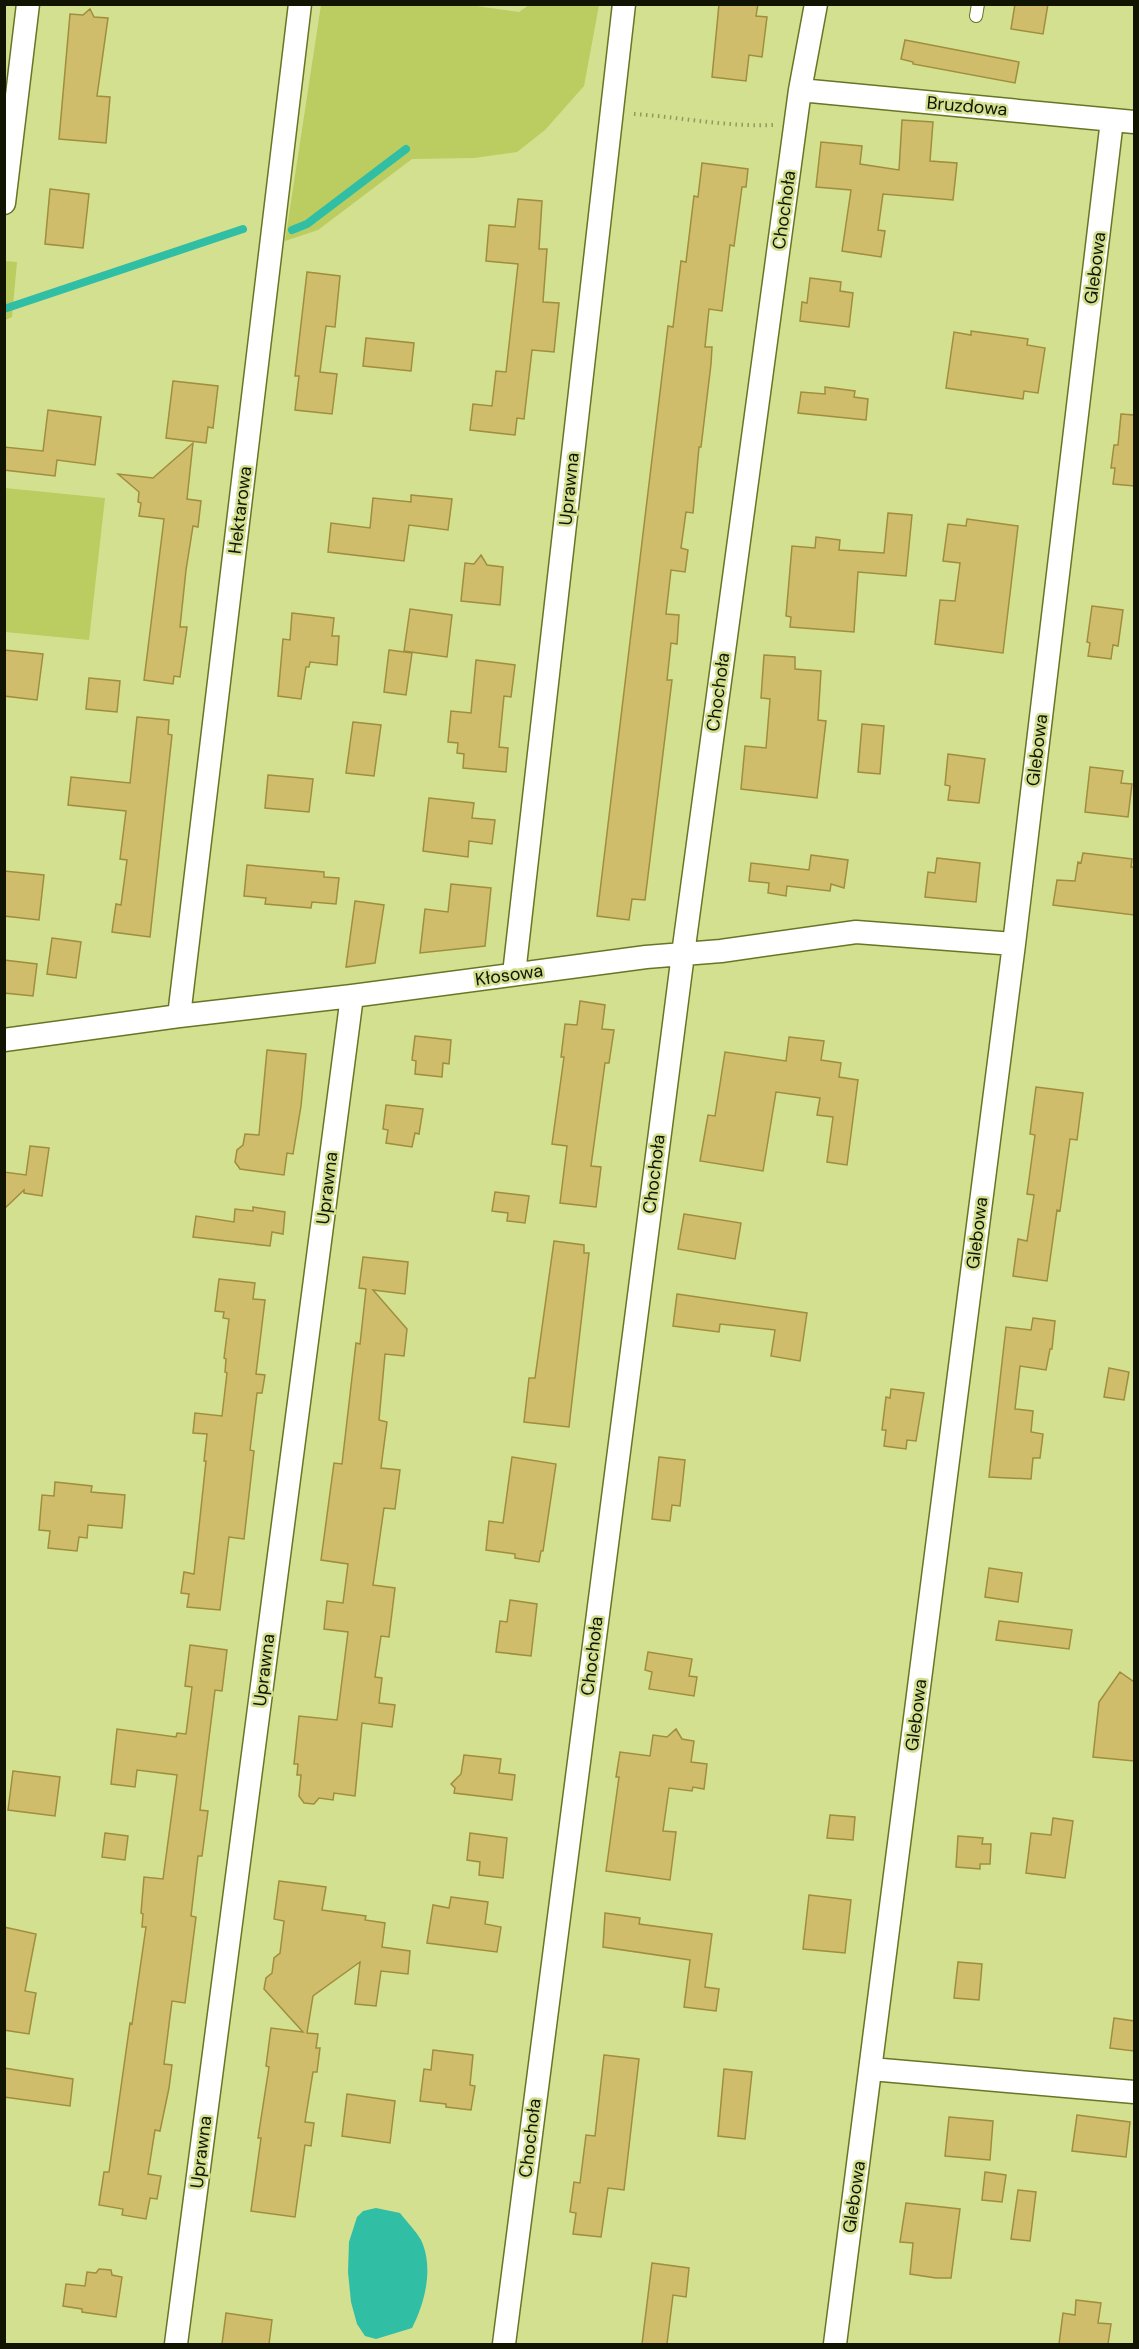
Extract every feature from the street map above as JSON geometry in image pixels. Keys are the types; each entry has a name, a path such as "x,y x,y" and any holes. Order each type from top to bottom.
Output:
{"street":[{"path":"4,203 28,4"},
{"name":"Hektarowa","path":"180,1016 300,4"},
{"name":"Uprawna","path":"514,974 624,4"},
{"name":"Chochoła","path":"504,2344 683,954 795,124 816,4"},
{"name":"Bruzdowa","path":"800,90 1123,121"},
{"name":"Glebowa","path":"835,2344 1014,944 1123,121"},
{"name":"Kłosowa","path":"4,1040 514,974 721,951 856,932 1014,944"},
{"name":"Uprawna","path":"176,2344 352,996"},
{"path":"871,2069 1134,2092"}],"path":[{"path":"612,112 681,117 740,126 795,124"}],"green space":[{"path":"462,4 519,12 529,5 599,5 584,86 545,130 517,152 474,158 412,159 318,230 285,241 321,5"},
{"path":"5,261 17,262 12,317 5,320"},
{"path":"5,488 105,498 89,640 5,632"}],"water":[{"path":"376,2208 400,2213 414,2230 425,2251 427,2273 421,2308 412,2328 376,2339 365,2336 357,2324 351,2302 348,2272 349,2242 357,2217 363,2211"}],"building":[{"path":"719,4 758,4 756,16 767,17 762,57 749,55 746,81 712,77"},
{"path":"1015,4 1048,4 1043,34 1011,29"},
{"path":"90,9 94,17 108,18 97,96 110,97 106,143 59,139 70,14 83,15"},
{"path":"905,40 1019,62 1015,83 913,64 913,62 901,59"},
{"path":"902,120 933,122 930,161 957,163 953,200 883,194 878,230 885,231 881,257 842,251 851,190 816,187 821,142 862,146 860,164 899,170"},
{"path":"702,163 748,169 746,187 742,187 734,246 730,245 722,311 709,309 705,347 712,347 711,364 701,447 699,447 693,513 686,512 681,548 688,550 685,572 671,570 666,614 679,615 677,644 671,643 667,680 672,680 645,900 632,899 629,920 597,916 668,326 673,327 681,261 686,262 694,196 698,197"},
{"path":"50,189 89,194 83,248 45,244"},
{"path":"518,199 542,201 539,249 547,249 543,302 559,303 554,352 532,350 524,419 517,418 515,435 470,430 473,404 492,406 496,371 506,372 518,264 486,261 489,225 515,227"},
{"path":"307,272 340,276 335,327 326,326 320,372 337,374 332,414 295,410 299,376 295,376"},
{"path":"810,278 841,282 840,291 853,293 849,327 800,321 802,302 807,303"},
{"path":"971,331 1028,339 1027,345 1045,348 1038,393 1024,391 1023,399 946,388 954,332 971,335"},
{"path":"366,338 414,343 411,371 363,366"},
{"path":"173,381 218,386 213,428 208,427 206,443 166,438"},
{"path":"825,387 855,391 854,397 868,399 866,420 798,413 801,392 825,394"},
{"path":"48,410 101,417 95,465 57,460 55,476 4,470 4,447 43,451"},
{"path":"1121,414 1134,415 1134,486 1113,484 1115,468 1111,468 1114,445 1118,445"},
{"path":"193,443 187,499 201,501 198,527 193,526 186,570 180,627 187,627 180,677 174,676 173,684 144,680 164,519 139,516 141,503 138,502 139,492 118,474 153,478"},
{"path":"411,495 452,499 448,530 409,525 404,561 328,552 331,523 370,528 373,498 411,502"},
{"path":"888,513 912,515 906,576 858,572 854,632 790,627 791,617 786,616 792,546 815,548 816,537 840,540 839,550 884,553"},
{"path":"967,519 1018,526 1003,653 935,644 940,600 955,601 960,563 943,561 948,524 966,526"},
{"path":"481,555 487,565 503,567 500,605 461,601 465,563 474,564"},
{"path":"1092,606 1123,610 1118,646 1113,645 1111,659 1088,656 1090,643 1087,642"},
{"path":"410,609 452,615 447,657 404,651"},
{"path":"292,613 334,618 332,636 339,636 337,665 310,662 309,667 306,667 301,699 278,696 283,639 290,640"},
{"path":"4,650 43,654 37,700 4,696"},
{"path":"389,650 412,653 406,695 384,692"},
{"path":"764,655 795,657 795,669 821,671 818,720 826,721 817,798 741,789 745,746 766,748 770,699 761,698"},
{"path":"476,660 515,665 511,697 504,696 499,747 508,748 506,772 463,768 464,754 457,753 458,743 448,742 451,711 471,713"},
{"path":"89,678 120,681 117,712 86,709"},
{"path":"137,717 169,720 168,734 172,735 150,937 112,932 116,904 121,905 127,860 120,859 126,811 68,805 71,777 130,783"},
{"path":"353,722 381,725 374,776 346,773"},
{"path":"862,724 884,726 880,774 858,772"},
{"path":"948,754 985,759 979,803 948,800 950,786 945,785"},
{"path":"1090,767 1123,771 1121,783 1132,784 1128,817 1085,812"},
{"path":"268,775 313,779 309,812 265,808"},
{"path":"429,798 474,803 472,818 495,820 492,844 469,841 468,857 423,851"},
{"path":"1083,853 1132,859 1134,915 1053,905 1057,880 1075,881 1078,862 1081,863"},
{"path":"811,855 848,860 844,888 831,884 830,891 787,886 786,896 768,893 769,883 749,881 751,863 809,870"},
{"path":"937,858 980,863 976,902 925,897 928,872 935,873"},
{"path":"247,865 324,872 324,877 339,878 336,904 312,902 311,908 265,904 266,898 244,896"},
{"path":"4,871 44,875 39,920 4,916"},
{"path":"451,884 491,888 485,946 420,953 425,909 448,912"},
{"path":"355,901 384,905 375,963 346,967"},
{"path":"52,938 81,942 76,978 47,974"},
{"path":"4,960 37,964 33,996 4,993"},
{"path":"580,1001 605,1005 602,1029 614,1030 609,1063 605,1063 591,1166 601,1167 596,1207 560,1203 567,1146 552,1144 564,1057 561,1057 565,1024 577,1025"},
{"path":"415,1036 451,1040 449,1064 443,1063 442,1077 415,1074 416,1061 412,1060"},
{"path":"789,1037 824,1041 821,1060 841,1063 839,1077 858,1080 847,1165 827,1162 833,1117 817,1115 820,1098 776,1092 763,1171 700,1161 708,1115 715,1116 725,1052 786,1061"},
{"path":"267,1050 306,1054 293,1154 287,1153 284,1175 240,1169 235,1162 237,1150 243,1145 245,1134 259,1135"},
{"path":"1036,1087 1083,1093 1077,1140 1070,1139 1047,1281 1013,1276 1018,1239 1027,1241 1034,1195 1027,1194 1035,1135 1030,1134"},
{"path":"386,1105 423,1109 419,1134 415,1133 412,1147 386,1143 388,1130 383,1129"},
{"path":"30,1146 49,1148 42,1196 24,1193 24,1190 4,1209 4,1172 26,1175"},
{"path":"495,1192 529,1196 525,1223 507,1221 508,1213 492,1211"},
{"path":"253,1207 285,1212 283,1234 272,1232 270,1246 193,1237 196,1216 234,1222 235,1209 253,1211"},
{"path":"684,1214 741,1223 735,1259 678,1249"},
{"path":"554,1241 584,1245 584,1253 589,1253 569,1427 524,1422 529,1378 535,1378"},
{"path":"363,1257 408,1262 405,1294 373,1290 407,1329 404,1356 385,1354 379,1420 387,1422 381,1468 400,1470 395,1509 384,1508 373,1585 395,1588 389,1637 381,1636 375,1677 382,1678 379,1703 395,1705 392,1727 362,1723 355,1796 334,1793 333,1800 319,1798 314,1804 304,1803 299,1796 301,1775 297,1775 298,1764 294,1764 299,1716 337,1720 348,1632 324,1629 327,1601 343,1603 348,1564 321,1560 334,1463 342,1464 356,1343 360,1344 366,1289 359,1288"},
{"path":"219,1279 255,1283 253,1299 265,1300 256,1374 265,1375 262,1393 257,1393 250,1450 254,1451 244,1539 229,1537 220,1610 187,1607 189,1594 181,1593 184,1572 194,1574 206,1461 204,1461 207,1434 193,1433 195,1413 222,1416 227,1373 224,1358 229,1319 223,1318 224,1312 215,1311"},
{"path":"677,1294 807,1313 800,1361 771,1356 775,1330 720,1324 719,1332 673,1326"},
{"path":"1033,1318 1055,1321 1052,1349 1050,1349 1046,1370 1020,1366 1015,1409 1033,1411 1031,1432 1043,1434 1040,1458 1033,1458 1031,1479 989,1477 1006,1327 1031,1330"},
{"path":"1109,1368 1129,1372 1124,1400 1104,1397"},
{"path":"891,1389 924,1393 916,1441 907,1440 906,1449 884,1446 886,1430 882,1430 886,1397 890,1398"},
{"path":"512,1457 556,1464 543,1551 541,1551 539,1562 515,1558 515,1554 486,1550 489,1521 503,1523"},
{"path":"659,1457 685,1460 680,1506 672,1505 670,1521 652,1519"},
{"path":"55,1482 92,1486 91,1492 125,1495 122,1528 88,1525 87,1538 79,1537 77,1551 48,1548 50,1531 39,1530 42,1495 54,1496"},
{"path":"989,1568 1022,1573 1018,1602 985,1597"},
{"path":"510,1600 537,1604 531,1656 496,1652 500,1621 507,1622"},
{"path":"999,1621 1072,1630 1069,1649 996,1640"},
{"path":"190,1645 227,1650 222,1691 215,1690 200,1810 208,1811 202,1856 198,1856 191,1916 196,1917 185,2003 172,2001 164,2064 172,2065 169,2088 160,2131 155,2130 148,2174 161,2176 157,2199 150,2198 146,2219 122,2215 123,2209 99,2205 104,2172 109,2172 146,1927 142,1927 143,1914 141,1913 144,1877 163,1879 177,1775 137,1770 135,1787 111,1784 117,1729 176,1737 177,1733 186,1734 192,1687 185,1686"},
{"path":"648,1652 692,1659 689,1676 697,1677 694,1696 649,1689 652,1672 645,1670"},
{"path":"1120,1672 1134,1682 1134,1761 1093,1757 1099,1702"},
{"path":"676,1729 682,1739 694,1741 691,1762 707,1764 704,1789 693,1787 692,1791 669,1788 663,1831 676,1832 670,1880 606,1871 619,1777 616,1777 620,1752 650,1756 653,1735 667,1737"},
{"path":"464,1755 501,1759 499,1773 515,1775 512,1800 454,1793 455,1788 451,1784 461,1774"},
{"path":"13,1771 60,1777 55,1816 8,1810"},
{"path":"830,1815 855,1817 853,1840 827,1838"},
{"path":"1053,1818 1073,1821 1065,1878 1026,1873 1031,1833 1051,1835"},
{"path":"105,1833 128,1836 125,1860 102,1857"},
{"path":"470,1833 507,1838 503,1878 479,1875 480,1862 467,1860"},
{"path":"958,1836 983,1838 982,1844 991,1844 990,1864 980,1864 980,1869 956,1867"},
{"path":"279,1881 326,1887 322,1910 366,1916 365,1920 385,1923 382,1947 410,1951 408,1974 381,1971 376,2006 355,2004 360,1962 313,1996 307,2033 318,2034 316,2048 320,2048 317,2072 313,2072 305,2122 314,2123 311,2146 305,2145 295,2217 251,2211 261,2138 258,2138 269,2067 266,2066 271,2028 303,2032 264,1989 266,1978 272,1973 274,1958 280,1953 284,1921 274,1919"},
{"path":"809,1895 851,1900 845,1953 803,1949"},
{"path":"451,1897 488,1902 485,1924 501,1927 497,1952 427,1943 433,1905 449,1908"},
{"path":"605,1913 640,1918 639,1924 712,1934 705,1987 719,1989 716,2011 684,2007 690,1960 603,1947"},
{"path":"4,1927 36,1934 25,1991 36,1993 29,2034 4,2030"},
{"path":"958,1962 982,1964 979,2000 954,1998"},
{"path":"1114,2018 1134,2021 1134,2051 1110,2048"},
{"path":"433,2050 473,2055 470,2085 475,2086 471,2110 420,2101 424,2069 431,2070"},
{"path":"604,2055 639,2059 624,2190 608,2188 601,2237 573,2234 576,2213 570,2212 574,2182 580,2183 586,2135 595,2136"},
{"path":"4,2068 73,2079 70,2106 4,2097"},
{"path":"724,2069 752,2072 745,2139 718,2136"},
{"path":"347,2094 395,2101 390,2143 342,2136"},
{"path":"1077,2115 1130,2122 1126,2157 1072,2151"},
{"path":"949,2117 993,2121 990,2160 945,2156"},
{"path":"985,2172 1006,2175 1002,2202 982,2200"},
{"path":"1018,2190 1036,2192 1030,2241 1011,2239"},
{"path":"906,2203 960,2209 951,2278 910,2274 913,2243 900,2242"},
{"path":"652,2263 689,2268 686,2297 673,2295 667,2344 642,2344"},
{"path":"99,2269 111,2270 112,2275 122,2277 116,2317 82,2312 82,2309 63,2306 66,2284 85,2286 87,2272 96,2273"},
{"path":"1076,2300 1101,2303 1098,2323 1111,2324 1108,2344 1059,2344 1063,2313 1075,2315"},
{"path":"226,2313 272,2320 269,2344 222,2344"}],"waterway":[{"path":"292,230 307,224 406,149"},
{"path":"4,309 243,229"}]}
